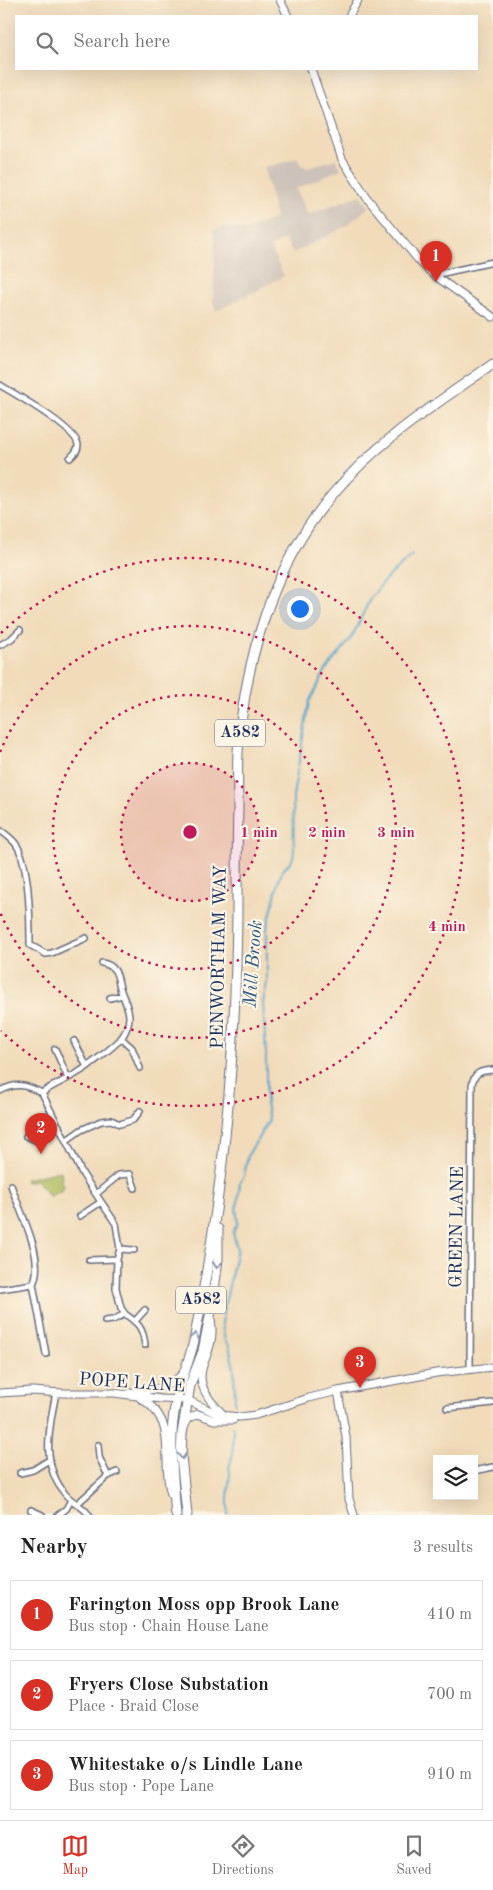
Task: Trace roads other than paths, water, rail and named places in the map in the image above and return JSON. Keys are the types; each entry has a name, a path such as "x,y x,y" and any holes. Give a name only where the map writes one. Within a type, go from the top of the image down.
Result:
{"highway":[{"name":"PENWORTHAM WAY","path":"176,1399 195,1337 218,1199 232,1061 236,983 238,753 243,706 251,660 269,602 284,568 301,537 330,497 365,459 409,422 493,364"},
{"name":"PENWORTHAM WAY","path":"187,1400 190,1385 203,1351 210,1316 218,1259 218,1199"},
{"name":"A582","path":"176,1399 170,1456 176,1515"},
{"name":"A582","path":"187,1400 181,1456 187,1515"}],"street":[{"path":"280,0 288,15"},
{"path":"350,15 358,0"},
{"path":"311,70 334,140 348,170 367,198 414,255 434,275 493,317"},
{"path":"434,275 493,262"},
{"path":"0,385 49,414 73,437 78,443 78,447 70,458"},
{"path":"0,646 20,630"},
{"path":"0,830 14,842 19,850 26,879 30,945 46,954 86,938"},
{"path":"42,1093 87,1067 121,1038 128,1026 129,1017 126,1003 115,969 111,964 102,963"},
{"path":"110,998 122,995"},
{"path":"121,1038 132,1048 140,1068"},
{"path":"74,1041 87,1067"},
{"path":"55,1049 68,1078"},
{"name":"GREEN LANE","path":"470,1370 472,1086 473,1078 476,1074 493,1070"},
{"path":"0,1091 14,1085 32,1088 42,1093 83,1175 116,1224 120,1249 117,1259 116,1288 121,1308 125,1314 135,1321 143,1332 145,1345"},
{"path":"67,1140 81,1130 101,1120 110,1120 120,1124 133,1120 140,1111"},
{"path":"38,1141 59,1126"},
{"path":"26,1136 38,1141"},
{"path":"38,1141 40,1148"},
{"path":"96,1194 119,1175 130,1174 134,1188"},
{"path":"11,1185 32,1239 36,1276 33,1284 46,1354"},
{"path":"80,1216 101,1202"},
{"path":"120,1249 134,1250"},
{"path":"89,1260 117,1259"},
{"path":"0,1289 33,1284"},
{"path":"135,1321 145,1310"},
{"path":"105,1321 113,1320 125,1314"},
{"path":"210,1316 213,1331 202,1370 201,1384 210,1401 225,1416"},
{"name":"POPE LANE","path":"0,1393 32,1391 124,1394 187,1400 225,1416 240,1417 256,1415 338,1391 436,1373 493,1367"},
{"path":"124,1394 163,1388 177,1380 186,1369"},
{"path":"338,1391 346,1437 349,1499 354,1515"},
{"path":"56,1393 48,1443 48,1460 56,1480 71,1500 90,1515"},
{"path":"136,1396 148,1402 165,1427 168,1480 175,1504"},
{"path":"447,1408 493,1403"},
{"path":"182,1434 188,1419 198,1414 214,1420 227,1421 240,1417"},
{"path":"98,1445 98,1457 108,1476"},
{"path":"20,1473 33,1470 48,1460"},
{"path":"478,1470 493,1467"},
{"path":"78,1504 108,1476 117,1472"},
{"path":"58,1515 66,1509 71,1500"},
{"path":"31,1510 42,1515"}],"waterway":[{"name":"Mill Brook","path":"235,1404 234,1369 229,1346 225,1341 222,1325 223,1313 237,1249 233,1232 238,1222 236,1209 240,1182 244,1176 248,1155 269,1120 266,1103 263,1003 267,983 267,929 279,879 283,870 292,860 294,853 293,796 309,702 326,670 352,637 370,599 385,580 412,555"},
{"name":"Mill Brook","path":"228,1515 229,1469 233,1453 233,1427"}],"place":[{"name":"Farington Moss opp Brook Lane","path":"436,282"},
{"name":"Fryers Close Substation","path":"41,1154"},
{"name":"Whitestake o/s Lindle Lane","path":"360,1388"}]}
